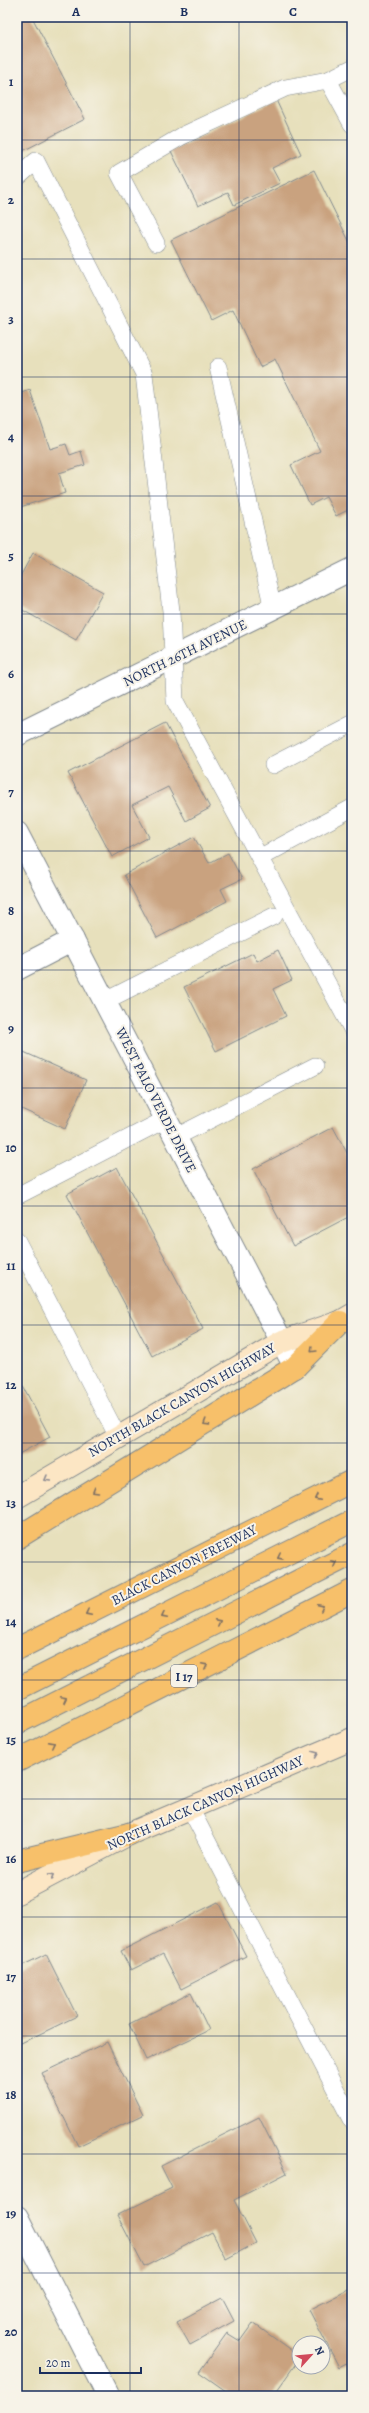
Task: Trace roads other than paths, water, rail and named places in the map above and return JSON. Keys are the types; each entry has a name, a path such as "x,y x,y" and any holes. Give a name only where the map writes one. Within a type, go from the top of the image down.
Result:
{"highway":[{"path":"17,1538 295,1367 346,1319"},
{"name":"BLACK CANYON FREEWAY","path":"17,1649 352,1481"},
{"path":"17,1689 352,1521"},
{"path":"17,1723 352,1554"},
{"name":"I 17","path":"17,1761 352,1591"},
{"path":"17,1861 129,1834"}],"main road":[{"name":"NORTH BLACK CANYON HIGHWAY","path":"17,1497 281,1342 346,1319"},
{"name":"NORTH BLACK CANYON HIGHWAY","path":"17,1894 129,1834 352,1739"}],"street":[{"name":"NORTH 26TH AVENUE","path":"17,735 352,569"},
{"name":"WEST PALO VERDE DRIVE","path":"17,833 295,1367"},
{"path":"17,969 73,940"},
{"path":"17,2217 108,2396"}],"lane":[{"path":"156,243 119,173 182,136 285,88 328,80 352,68"},
{"path":"328,80 352,124"},
{"path":"17,178 36,161 144,374 171,611 175,701 261,857 352,1029"},
{"path":"218,367 273,609"},
{"path":"273,765 352,724"},
{"path":"261,857 352,808"},
{"path":"104,1000 274,916"},
{"path":"17,1196 315,1066"},
{"path":"17,1241 118,1437"},
{"path":"190,1808 352,2121"}]}
